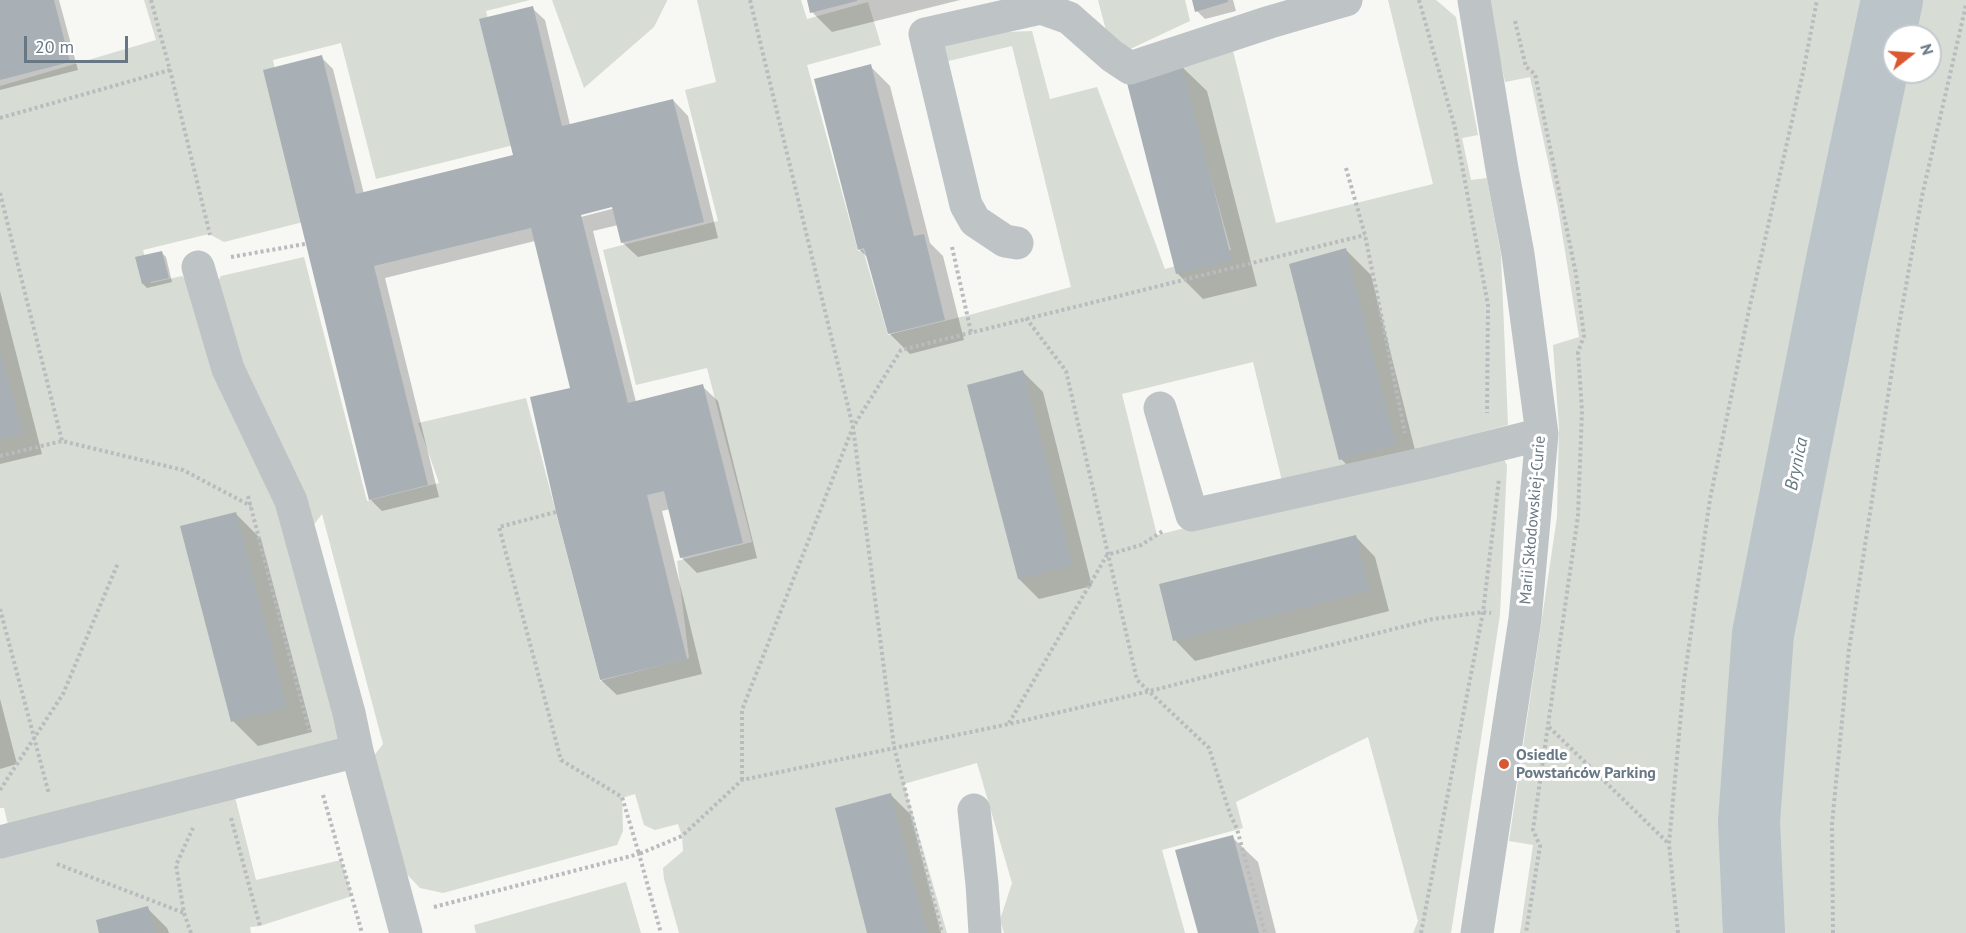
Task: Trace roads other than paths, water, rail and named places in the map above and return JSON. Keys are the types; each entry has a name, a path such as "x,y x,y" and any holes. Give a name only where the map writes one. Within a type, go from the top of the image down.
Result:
{"street":[{"path":"1017,243 1005,241 975,221 966,205 925,34 1041,8 1070,18 1112,56 1130,68 1270,22 1346,0"},
{"name":"Marii Skłodowskiej-Curie","path":"1474,0 1518,254 1542,434 1525,619 1477,933"},
{"path":"210,263 228,369 291,501 350,713 357,751 404,924"},
{"path":"1160,408 1192,515 1426,463 1542,434"},
{"path":"0,842 357,751"},
{"path":"974,810 986,933"}],"waterway":[{"name":"Brynica","path":"1754,933 1749,821 1763,634 1837,260 1892,0"}],"place":[{"name":"Osiedle Powstańców Parking","path":"1504,764"}]}
